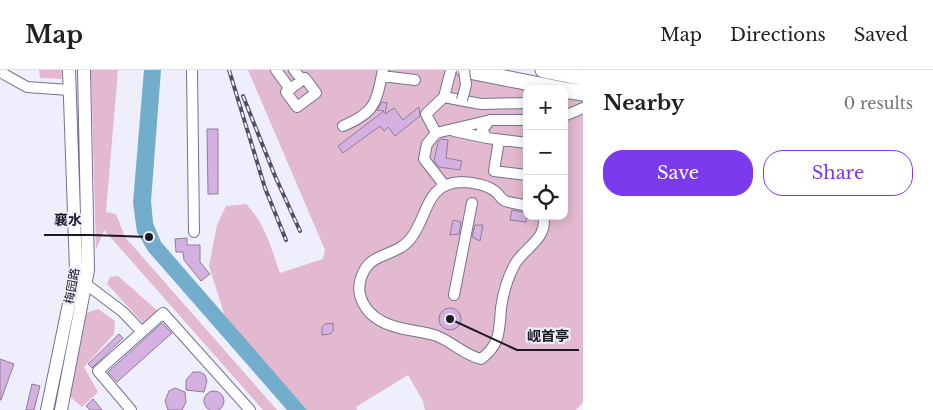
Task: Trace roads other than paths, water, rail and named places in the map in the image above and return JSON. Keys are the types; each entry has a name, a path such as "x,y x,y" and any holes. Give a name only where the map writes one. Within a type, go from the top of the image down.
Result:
{"highway":[{"path":"464,70 537,85"},
{"path":"543,70 583,78"},
{"path":"568,91 583,93"}],"main road":[{"name":"梅园路","path":"47,410 76,270 68,70"},
{"name":"梅园路","path":"61,410 88,270 84,70"}],"street":[{"path":"18,70 19,83"},
{"path":"192,70 194,232"},
{"path":"294,70 302,80"},
{"path":"436,133 426,114 444,97 451,70"},
{"path":"462,100 466,85 464,70"},
{"path":"282,72 290,89"},
{"path":"343,126 370,112 376,103 382,73 415,80"},
{"path":"1,75 27,87 69,90"},
{"path":"305,78 316,93 297,107 286,92 290,89 305,78"},
{"path":"444,97 481,104 523,102"},
{"path":"568,114 583,108"},
{"path":"445,186 424,159 427,144 436,133 491,120 523,120"},
{"path":"487,138 482,130 491,120"},
{"path":"448,130 498,140 523,143"},
{"path":"498,140 494,171 523,175"},
{"path":"523,205 502,200 487,186 461,182 445,186 427,203 412,237 400,250 379,257 366,267 358,288 361,302 369,313 380,321 400,323 432,334 451,342 468,356 480,359 490,352 496,344 501,326 505,289 515,264 534,244 544,228 543,220"},
{"path":"454,295 472,203"},
{"path":"86,284 122,312 141,331"},
{"path":"131,410 98,371 163,313 250,410"}],"water":[{"path":"144,70 161,70 151,201 153,223 161,242 307,410 287,410 148,251 137,232 133,203"}],"railway":[{"path":"229,70 265,188 286,240"},
{"path":"243,96 275,176 300,231"}],"place":[{"name":"襄水","path":"149,237"},
{"name":"岘首亭","path":"450,319"}]}
